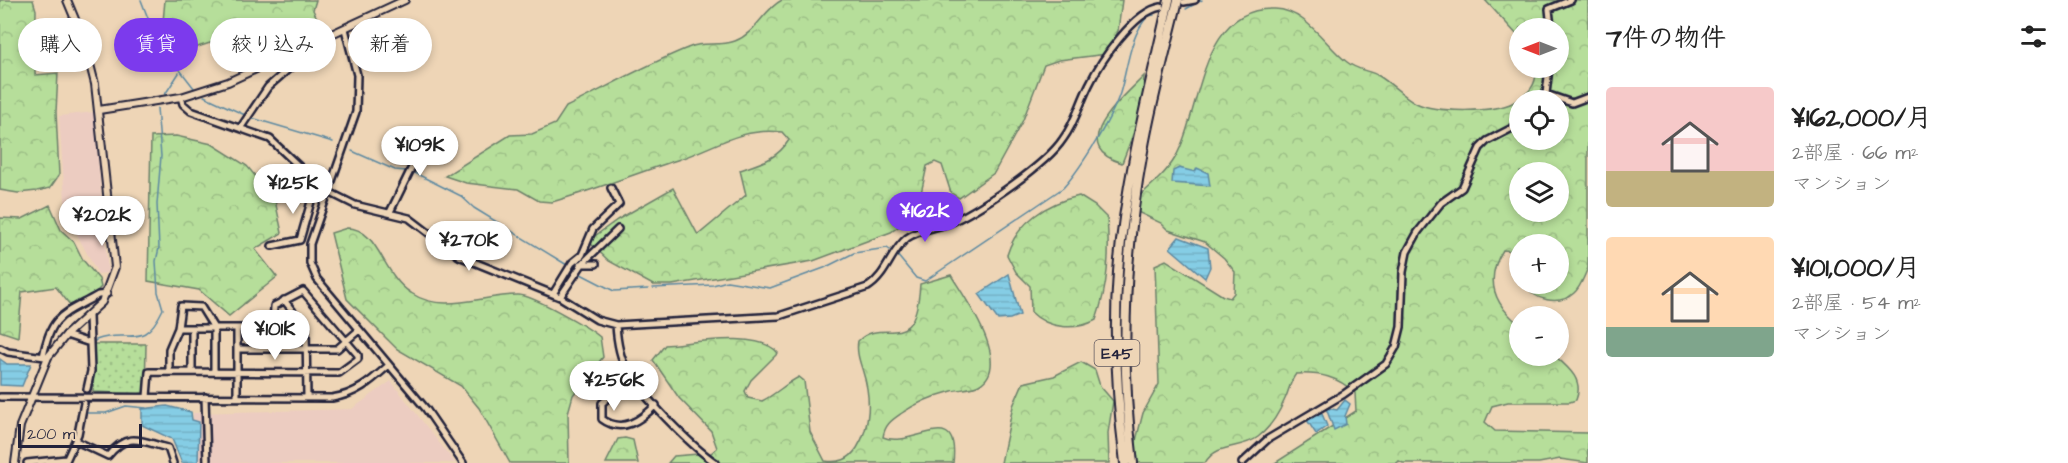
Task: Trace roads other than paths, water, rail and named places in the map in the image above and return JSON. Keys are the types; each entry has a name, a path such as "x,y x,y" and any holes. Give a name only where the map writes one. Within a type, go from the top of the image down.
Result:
{"highway":[{"name":"E45","path":"1125,463 1116,345 1125,244 1139,149 1168,0"},
{"name":"E45","path":"1139,149 1181,1"},
{"name":"E45","path":"1125,244 1124,345 1133,463"}],"main road":[{"path":"15,463 20,426 46,357 66,335 89,316 108,294 114,273 115,256 99,110 86,48 67,0"},
{"path":"336,33 405,0"},
{"path":"99,110 181,97 228,82 250,72"}],"street":[{"path":"1181,1 1195,0"},
{"path":"1550,18 1549,9 1571,0"},
{"path":"333,194 355,205 390,212 418,224 459,256 554,294 597,320 616,325 779,316 868,287 880,278 897,250 910,236 964,216 1048,157 1065,137 1103,61 1142,14 1161,7"},
{"path":"345,29 357,75 356,112 313,234 309,254 317,279 439,425 463,463"},
{"path":"241,127 268,87 285,72"},
{"path":"1569,102 1572,103 1588,96"},
{"path":"181,97 183,104 191,111 241,127 277,144 323,189"},
{"path":"1242,463 1276,433 1344,394 1386,364 1396,347 1401,327 1402,272 1407,252 1418,232 1441,203 1462,188 1468,180 1474,159 1487,141 1509,130"},
{"path":"390,212 414,163 400,148"},
{"path":"272,246 300,240 316,184"},
{"path":"554,294 572,263 582,255 593,229 619,204 611,188"},
{"path":"560,297 582,265 618,229"},
{"path":"572,263 596,264"},
{"path":"147,397 149,372 343,372 358,359 358,355 303,291 272,308 273,328"},
{"path":"0,348 8,352 46,357 47,338 56,320 98,295 108,294"},
{"path":"284,300 306,328 307,398"},
{"path":"169,372 169,349 178,328 178,309 181,306 189,306 201,307 214,328 214,372"},
{"path":"87,389 91,371 89,316"},
{"path":"616,325 620,354 628,372 683,435 716,463"},
{"path":"178,328 306,328"},
{"path":"192,328 192,372"},
{"path":"237,328 237,397"},
{"path":"237,349 337,349 359,330"},
{"path":"66,335 90,343"},
{"path":"0,397 332,398 353,393 389,365"},
{"path":"628,372 622,379 619,389 602,403 603,420 611,426 626,425 641,420 656,405"},
{"path":"205,397 207,463"},
{"path":"27,463 66,461 76,441 84,404"},
{"path":"76,441 108,456 118,444 130,439 168,448 173,463"}],"water":[{"path":"1179,168 1195,172 1197,168 1208,173 1210,186 1172,183 1173,171"},
{"path":"1179,237 1208,248 1210,267 1205,278 1170,248"},
{"path":"1009,274 1020,315 998,320 979,294"},
{"path":"0,359 7,364 31,364 22,386 0,385"},
{"path":"1345,400 1350,404 1345,416 1346,424 1334,430 1326,408 1337,410"},
{"path":"167,406 191,412 192,420 199,422 198,463 182,463 172,439 142,425 142,409"},
{"path":"1320,409 1327,426 1316,434 1305,417"}],"waterway":[{"path":"141,0 156,39 194,88"},
{"path":"1186,9 1202,0"},
{"path":"897,255 916,278 925,281 1063,188 1087,156 1110,116 1120,93 1137,33 1148,16 1154,15"},
{"path":"164,96 179,73"},
{"path":"204,96 245,115"},
{"path":"90,389 95,371 93,343 108,337 142,335 148,331 163,309 158,292 156,261 159,248 157,204 161,156 157,108"},
{"path":"252,118 333,142"},
{"path":"352,151 395,170 406,171"},
{"path":"413,172 461,196 474,208 567,265"},
{"path":"653,288 713,285 727,281 770,288 824,268 854,253 887,248 893,252"},
{"path":"579,273 614,291 648,289"},
{"path":"82,425 88,404"},
{"path":"85,413 106,413 126,406 146,408"}],"tunnel":[{"path":"84,403 87,389"}]}
